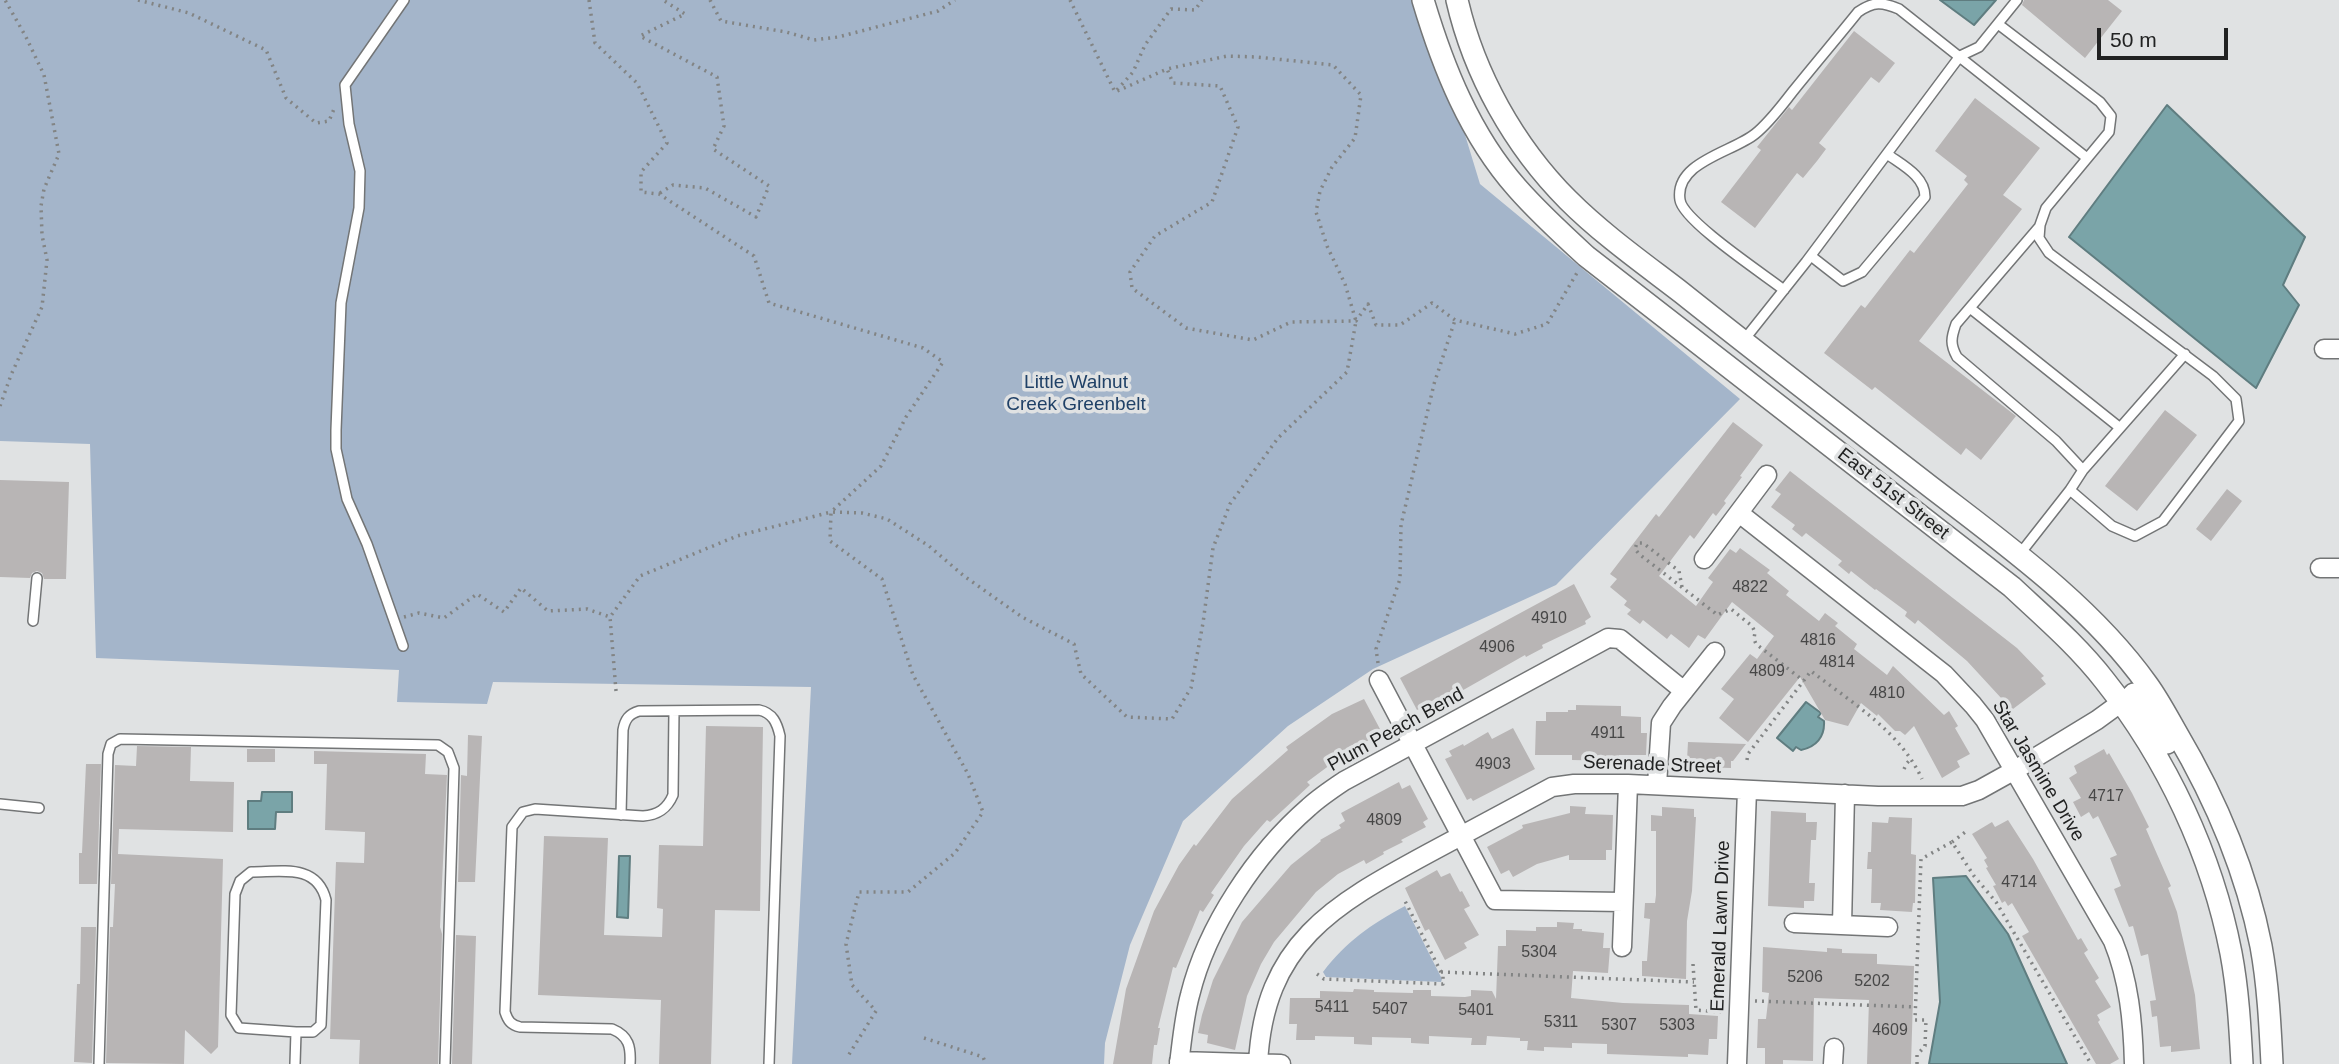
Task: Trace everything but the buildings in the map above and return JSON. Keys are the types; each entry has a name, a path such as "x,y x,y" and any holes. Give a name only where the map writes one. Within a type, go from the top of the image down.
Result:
{"street":[{"name":"East 51st Street","path":"1423,0 1445,67 1467,113 1490,152 1515,186 1549,223 1587,256 2012,587 2063,633 2104,679 2134,693 2198,842 2217,897 2231,953 2240,1016 2242,1064"},
{"name":"East 51st Street","path":"1457,0 1474,55 1493,96 1539,167 1568,200 1743,341 2019,555 2083,611 2134,693 2196,766 2224,826 2247,889 2261,947 2270,1013 2272,1064"},
{"path":"1725,362 1743,341"},
{"path":"1704,559 1767,475"},
{"name":"Star Jasmine Drive","path":"1739,513 1944,674 1973,705 2015,770 2107,928 2119,954 2130,1008 2134,1064"},
{"path":"2320,568 2339,568"},
{"name":"Plum Peach Bend","path":"1179,1063 1190,994 1200,964 1232,900 1256,864 1309,807 1343,780 1611,638 1620,639 1684,691"},
{"path":"1657,785 1661,723 1715,653"},
{"path":"1379,680 1495,900 1623,902"},
{"name":"Serenade Street","path":"1258,1064 1259,1036 1272,988 1287,961 1313,928 1355,895 1559,785 1628,784 1845,794 1962,796 1979,790 2015,770 2134,693"},
{"path":"1622,947 1628,784"},
{"name":"Emerald Lawn Drive","path":"1737,1064 1747,790"},
{"path":"1842,925 1845,794"},
{"path":"1794,923 1888,927"},
{"path":"1179,1063 1281,1064"}],"lane":[{"path":"403,646 367,544 347,499 336,449 341,303 359,208 360,171 349,124 345,85 404,0"},
{"path":"1743,341 1811,256 1960,56 1979,47 2017,0"},
{"path":"1784,289 1695,223 1680,204 1680,188 1687,176 1708,158 1742,143 1767,124 1858,12 1871,4 1883,2 1899,9 2087,158"},
{"path":"1998,23 2099,102 2111,116 2109,132 2046,208 2039,238 2049,253 2185,354 2236,399 2239,421 2163,521 2135,536 2112,526 2070,490"},
{"path":"1811,256 1843,281 1854,277 1862,272 1925,197 1925,190 1919,178 1887,153"},
{"path":"2040,225 1956,324 1951,346 1957,357 2056,441 2083,470"},
{"path":"1970,308 2119,427"},
{"path":"2019,555 2083,470 2185,354"},
{"path":"33,621 37,579"},
{"path":"621,814 624,722 629,715 639,711 759,710 773,717 778,725 780,737 769,1064"},
{"path":"630,1064 629,1042 622,1033 603,1028 520,1027 513,1026 508,1020 505,1012 512,827 523,812 535,809 654,815 669,804 673,794 674,711"},
{"path":"99,1064 108,754 111,744 120,738 438,745 448,752 454,768 445,1064"},
{"path":"0,804 39,808"},
{"path":"251,872 302,873 312,876 319,883 326,900 321,1025 313,1032 296,1032 239,1028 231,1015 236,894 240,881 251,872"},
{"path":"295,1064 296,1032"}],"path":[{"path":"0,406 41,307 47,273 41,206 44,189 59,154 44,75 5,0"},
{"path":"138,0 189,13 266,50 286,98 316,123 328,121 345,85"},
{"path":"589,0 595,43 637,83 667,143 641,172 641,192 659,194 754,256 769,303 923,348 943,362 906,417 881,466 831,512 830,541 883,579 913,675 968,774 983,812 956,853 908,892 859,892 846,944 852,985 876,1011 848,1056"},
{"path":"659,194 673,185 705,188 756,217 769,186 713,149 724,127 717,77 640,36 685,14 663,0"},
{"path":"710,0 721,21 786,32 814,40 838,37 938,11 955,0"},
{"path":"1070,0 1115,92"},
{"path":"1115,92 1133,72 1145,45 1171,9 1195,10 1202,0"},
{"path":"1115,92 1167,69 1227,56 1293,59 1333,65 1361,95 1355,138 1332,167 1320,191 1316,212 1327,246 1345,284 1356,321"},
{"path":"1167,69 1173,83 1220,86 1238,127 1212,202 1155,236 1130,272 1132,288 1186,328 1253,340 1291,322 1356,321"},
{"path":"616,691 610,617 640,576 737,536 831,512 862,513 887,519 929,546 964,576 1022,617 1074,644 1081,674 1127,717 1172,719 1191,688 1213,548 1230,504 1278,438 1347,372 1356,321 1368,304 1376,325 1400,325 1432,303 1455,320 1515,334 1547,324 1587,256"},
{"path":"1379,680 1376,649 1401,579 1401,525 1434,384 1455,320"},
{"path":"0,387 8,385"},
{"path":"1682,587 1679,571 1643,542 1635,546 1636,551 1717,615 1729,609 1735,611 1754,628 1756,644 1804,681"},
{"path":"393,620 419,613 444,618 477,594 504,612 521,588 548,611 587,609 610,617"},
{"path":"1747,760 1748,754 1811,671 1894,736 1912,758 1925,785"},
{"path":"1904,769 1912,758"},
{"path":"1917,1064 1917,1055 1925,1046 1926,1020 1914,1020 1922,859 1968,830"},
{"path":"1952,842 1974,876 1996,902 2091,1064"},
{"path":"1317,974 1324,979 1443,984 1441,972 1405,901"},
{"path":"1693,964 1696,1010 1726,1012"},
{"path":"1441,972 1694,982"},
{"path":"1753,1001 1915,1007"},
{"path":"924,1038 983,1057 986,1064"}],"green space":[{"name":"Little Walnut Creek Greenbelt","path":"0,0 1424,0 1480,184 1740,399 1556,585 1373,669 1288,726 1183,821 1130,945 1105,1043 1104,1064 792,1064 811,687 493,682 487,704 397,702 399,670 96,658 90,444 0,441"},
{"path":"1405,906 1442,979 1441,982 1326,977 1323,972 1350,943 1370,927"}],"shaded area":[{"path":"1940,0 1996,0 1974,25"},
{"path":"2167,105 2305,237 2283,285 2299,305 2256,388 2069,237"},
{"path":"1806,702 1821,713 1818,717 1824,721 1823,732 1811,746 1801,750 1796,747 1793,751 1777,738"},
{"path":"262,792 292,792 292,812 276,812 275,829 248,829 248,801 261,801"},
{"path":"619,856 630,856 628,918 617,917"},
{"path":"1966,876 2008,934 2067,1064 1929,1064 1940,1002 1933,878"}]}
